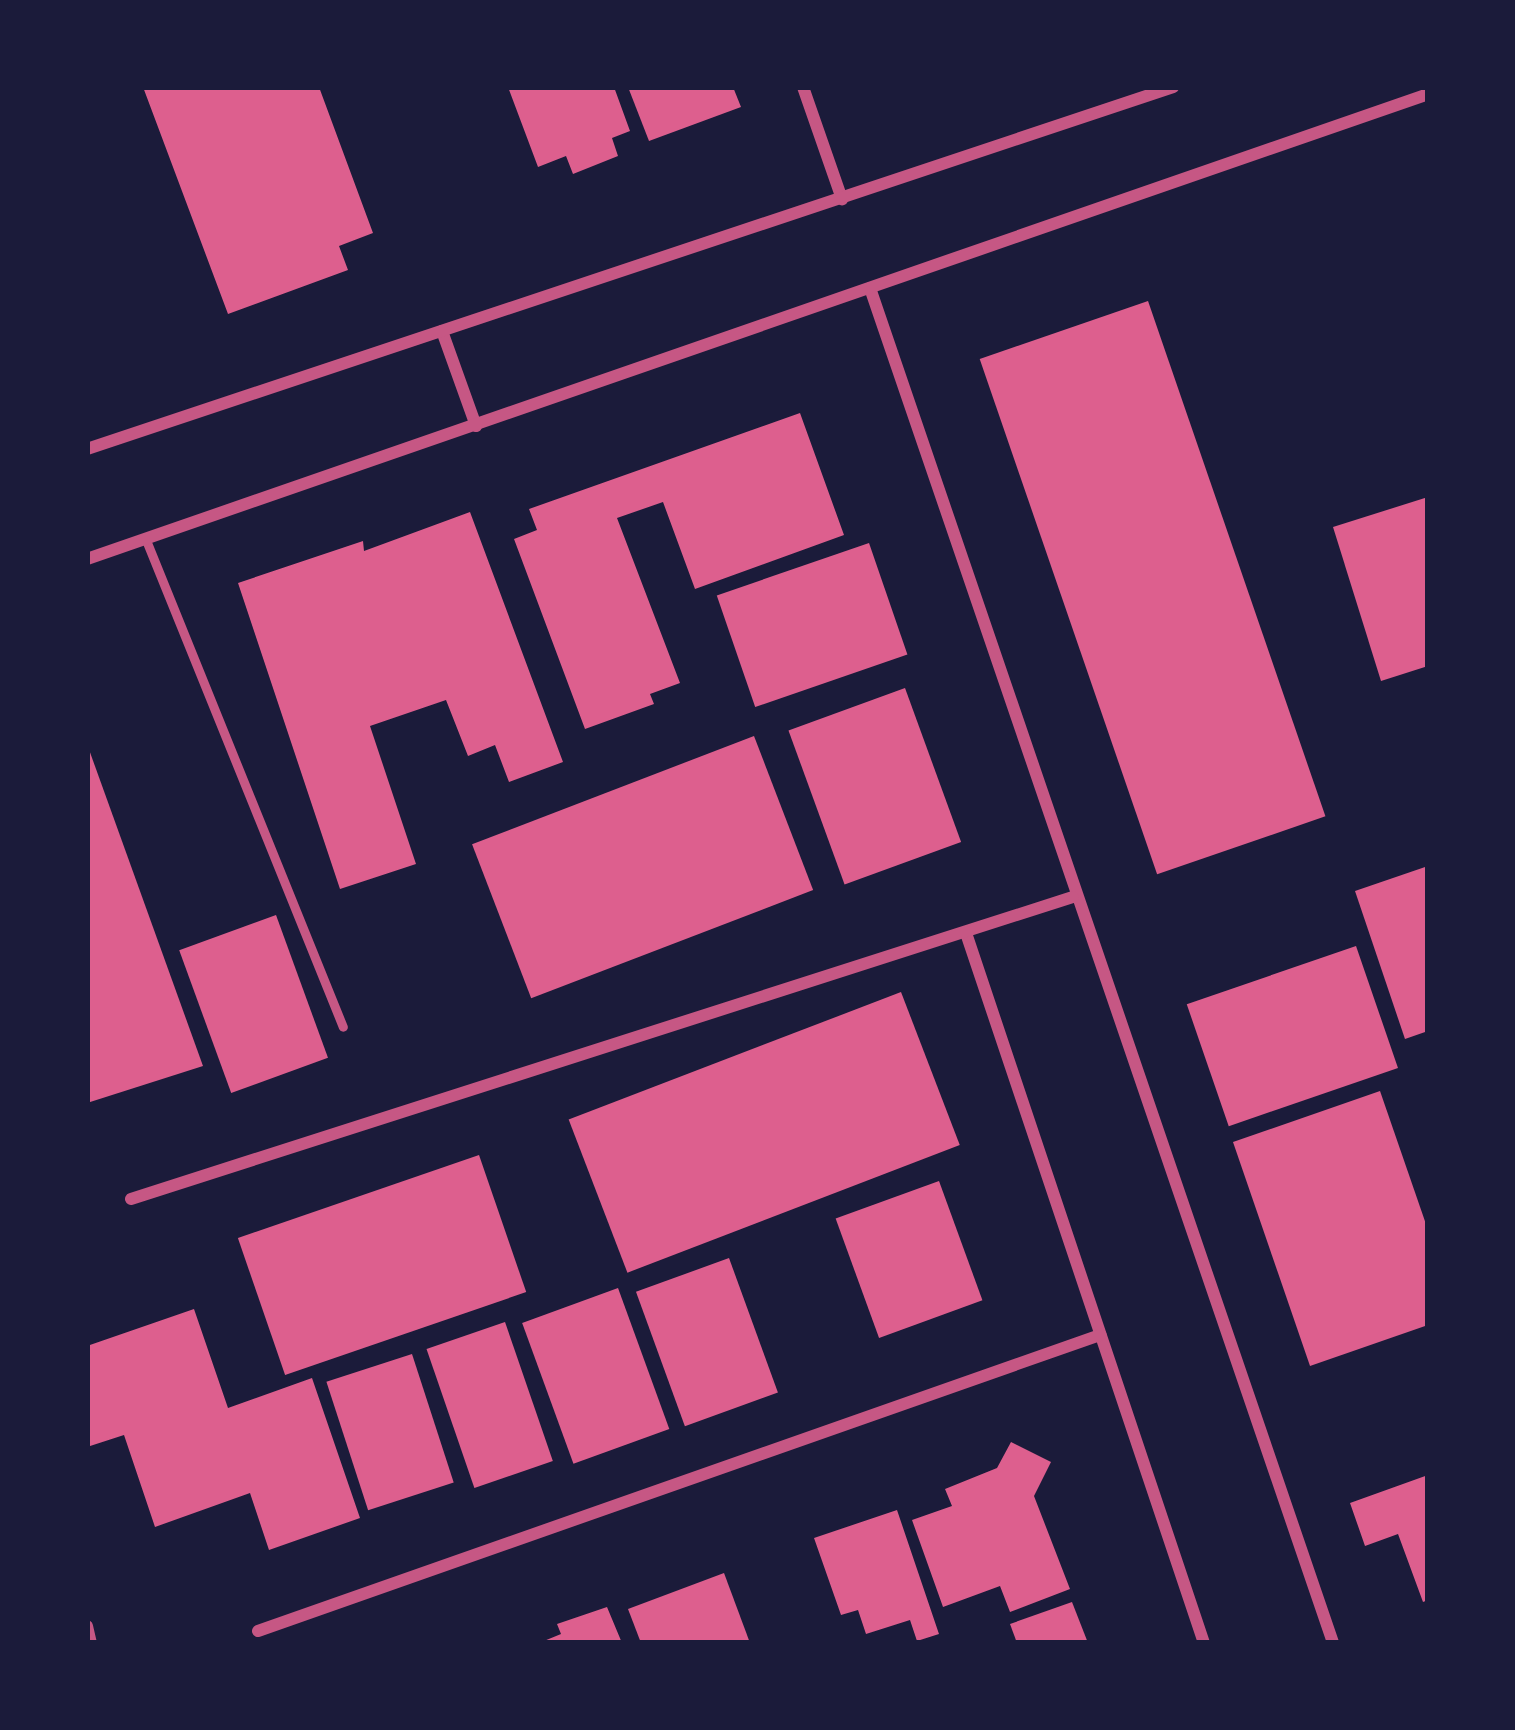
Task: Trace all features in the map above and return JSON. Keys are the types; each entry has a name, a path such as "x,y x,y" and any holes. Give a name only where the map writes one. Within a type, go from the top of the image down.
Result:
{"street":[{"path":"802,87 842,199"},
{"path":"87,448 1173,87"},
{"path":"87,559 1428,94"},
{"path":"870,288 1073,897 1333,1643"},
{"path":"442,331 476,426"},
{"path":"131,1199 1073,897"},
{"path":"966,933 1204,1643"},
{"path":"258,1631 1100,1335"},
{"path":"87,1626 92,1643"}],"lane":[{"path":"146,539 343,1027"}],"building":[{"path":"143,87 319,87 373,233 339,246 348,270 228,314"},
{"path":"508,87 614,87 630,131 612,138 618,156 573,174 566,156 538,167"},
{"path":"628,87 733,87 741,107 649,141"},
{"path":"1148,301 1325,816 1157,874 980,359"},
{"path":"800,413 844,535 695,589 663,502 617,518 680,683 650,694 654,704 585,729 514,539 537,530 529,509"},
{"path":"1428,497 1428,666 1381,681 1333,527"},
{"path":"470,512 563,762 509,782 495,745 468,756 446,700 370,726 416,864 340,889 238,583 363,541 364,551"},
{"path":"869,543 907,655 755,707 717,595"},
{"path":"905,688 961,842 845,885 788,730"},
{"path":"754,736 813,890 531,998 472,844"},
{"path":"87,744 203,1066 87,1103"},
{"path":"1428,866 1428,1031 1405,1039 1355,891"},
{"path":"276,915 328,1058 231,1093 179,950"},
{"path":"1356,946 1398,1068 1229,1126 1187,1004"},
{"path":"901,992 960,1145 627,1273 569,1120"},
{"path":"1380,1091 1428,1230 1428,1325 1310,1366 1233,1142"},
{"path":"479,1155 526,1292 285,1375 238,1238"},
{"path":"939,1181 982,1300 879,1338 836,1219"},
{"path":"729,1258 778,1392 685,1426 636,1292"},
{"path":"618,1288 669,1429 573,1464 522,1323"},
{"path":"194,1309 228,1408 312,1378 360,1518 269,1550 250,1493 155,1527 124,1435 87,1447 87,1346"},
{"path":"505,1322 553,1461 474,1488 427,1349"},
{"path":"412,1354 454,1482 368,1510 326,1382"},
{"path":"1011,1442 1051,1462 1034,1496 1070,1589 1010,1612 1000,1586 943,1607 912,1520 952,1506 945,1489 997,1468"},
{"path":"1428,1475 1428,1600 1423,1602 1398,1534 1365,1546 1350,1503"},
{"path":"897,1510 939,1634 917,1641 910,1620 866,1634 858,1610 841,1615 814,1538"},
{"path":"724,1573 750,1643 641,1643 628,1609"},
{"path":"1072,1602 1088,1643 1017,1643 1010,1624"},
{"path":"607,1607 622,1643 539,1643 561,1634 557,1624"}]}
